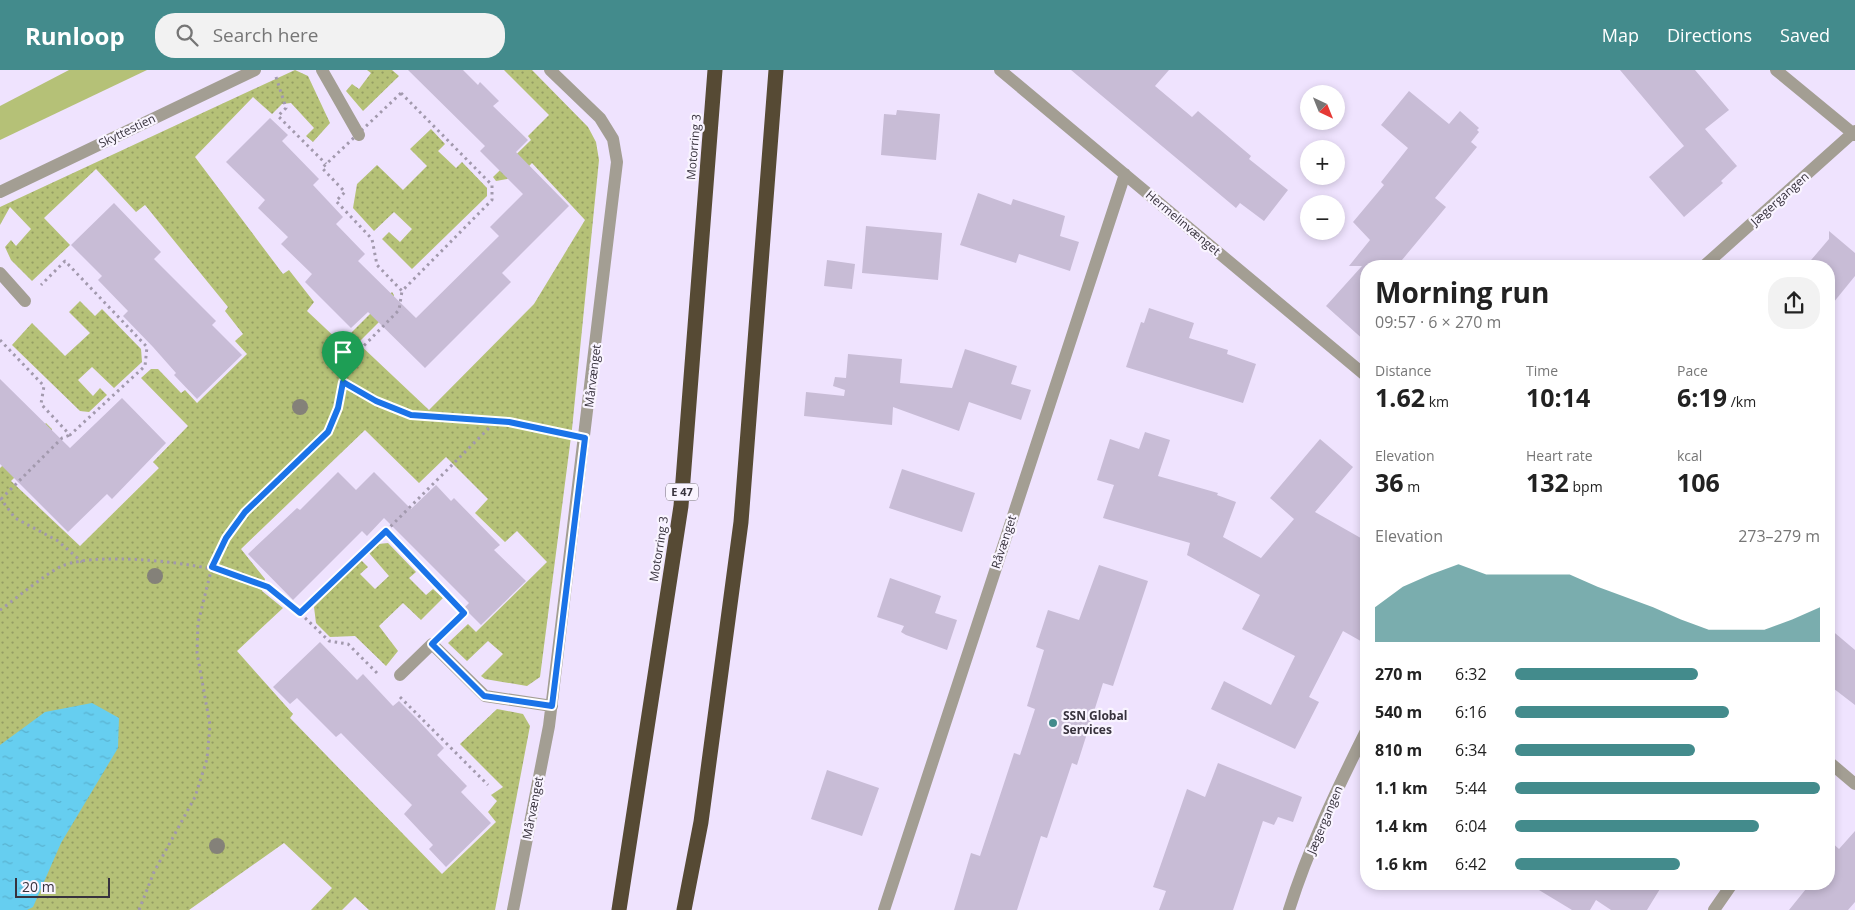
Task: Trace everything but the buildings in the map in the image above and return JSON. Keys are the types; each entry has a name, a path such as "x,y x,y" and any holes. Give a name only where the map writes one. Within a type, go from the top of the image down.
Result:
{"highway":[{"name":"Motorring 3","path":"619,910 681,506 715,70"},
{"path":"684,910 701,822 741,522 776,70"}],"street":[{"name":"Skyttestien","path":"0,192 255,70"},
{"path":"322,70 359,135"},
{"name":"Mårvænget","path":"513,910 552,706 618,162 613,139 600,118 550,70"},
{"name":"Hermelinvænget","path":"1000,70 1360,371"},
{"path":"1776,70 1854,133"},
{"name":"Jægergangen","path":"1711,260 1854,133"},
{"name":"Råvænget","path":"884,910 1125,174"},
{"path":"0,273 25,301"},
{"path":"400,675 432,644 484,696 552,706"},
{"name":"Jægergangen","path":"1289,910 1298,881 1360,743"},
{"path":"1835,767 1855,784"},
{"path":"1714,910 1728,890"}],"path":[{"path":"273,70 286,108 278,116 326,164"},
{"path":"140,910 154,872 195,797 207,759 210,724 198,653 198,623 212,567 226,538 245,512 328,432 338,408 346,363 399,310 402,291 492,200 492,185 401,93 359,135 322,168 345,192 336,201 372,239 377,265 402,291"},
{"path":"25,301 65,261 147,347 145,366 70,435 62,438 0,498 15,518 58,542 82,562"},
{"path":"0,340 44,386 41,404 70,435"},
{"path":"343,382 376,401 411,415 496,422 585,438"},
{"path":"300,613 496,422"},
{"path":"386,531 464,613 432,644"},
{"path":"0,610 63,566 82,562 136,560 212,567 268,587 300,613 329,641 348,644 382,678"},
{"path":"396,692 488,785"}],"green space":[{"path":"69,70 147,70 0,140 0,106"},
{"path":"295,70 308,76 330,123 313,142 306,136 314,128 291,103 282,104 272,114 253,97 195,157 283,274 289,270 314,302 307,311 341,343 392,292 394,295 391,310 358,343 429,410 534,304 585,220 532,163 523,172 519,168 507,179 496,181 493,177 531,140 528,136 549,115 504,70 532,70 588,127 596,142 599,160 572,429 540,677 527,686 485,679 481,676 503,654 488,641 467,661 448,643 468,624 476,632 547,562 517,531 505,542 475,513 488,499 446,457 419,483 365,430 241,549 265,579 262,591 283,608 237,651 293,714 290,718 442,874 496,822 488,812 497,801 491,795 503,787 460,744 497,709 523,714 530,726 495,910 369,910 355,897 342,910 311,910 332,888 284,843 189,910 0,910 0,468 46,423 52,429 52,440 11,481 80,546 159,468 153,462 188,426 141,378 151,369 158,369 181,393 185,390 197,403 247,354 235,341 243,334 225,311 228,307 145,205 136,212 96,169 44,218 70,245 32,281 11,260 5,247 11,240 16,246 31,229 10,207 0,225 0,207"},
{"path":"367,70 392,70 399,76 363,111 346,91 352,84 359,89 371,73"},
{"path":"431,129 445,144 438,151 456,168 462,162 487,188 487,196 412,269 382,239 389,232 400,242 412,229 394,212 374,231 353,208 357,184 377,165 403,190 427,166 410,149"},
{"path":"80,301 95,316 102,309 141,349 142,362 114,388 92,367 78,380 93,396 100,388 107,395 89,412 80,411 12,345 32,323 65,356 90,333 69,312"},
{"path":"388,543 416,572 409,578 426,595 433,589 443,598 421,620 403,603 379,626 398,651 386,666 355,636 330,637 316,623 314,607 361,560 368,567 360,574 375,589 389,576 369,553 379,544"}],"water":[{"path":"92,703 119,718 118,748 61,843 33,907 27,910 0,910 0,745 45,712"}],"place":[{"name":"SSN Global Services","path":"1053,723"}],"route":[{"path":"343,382 376,401 411,415 430,418 509,422 585,438 552,706 484,696 432,644 464,613 386,531 300,613 268,587 244,576 212,567 226,538 245,512 328,432 338,408 343,382"}]}
